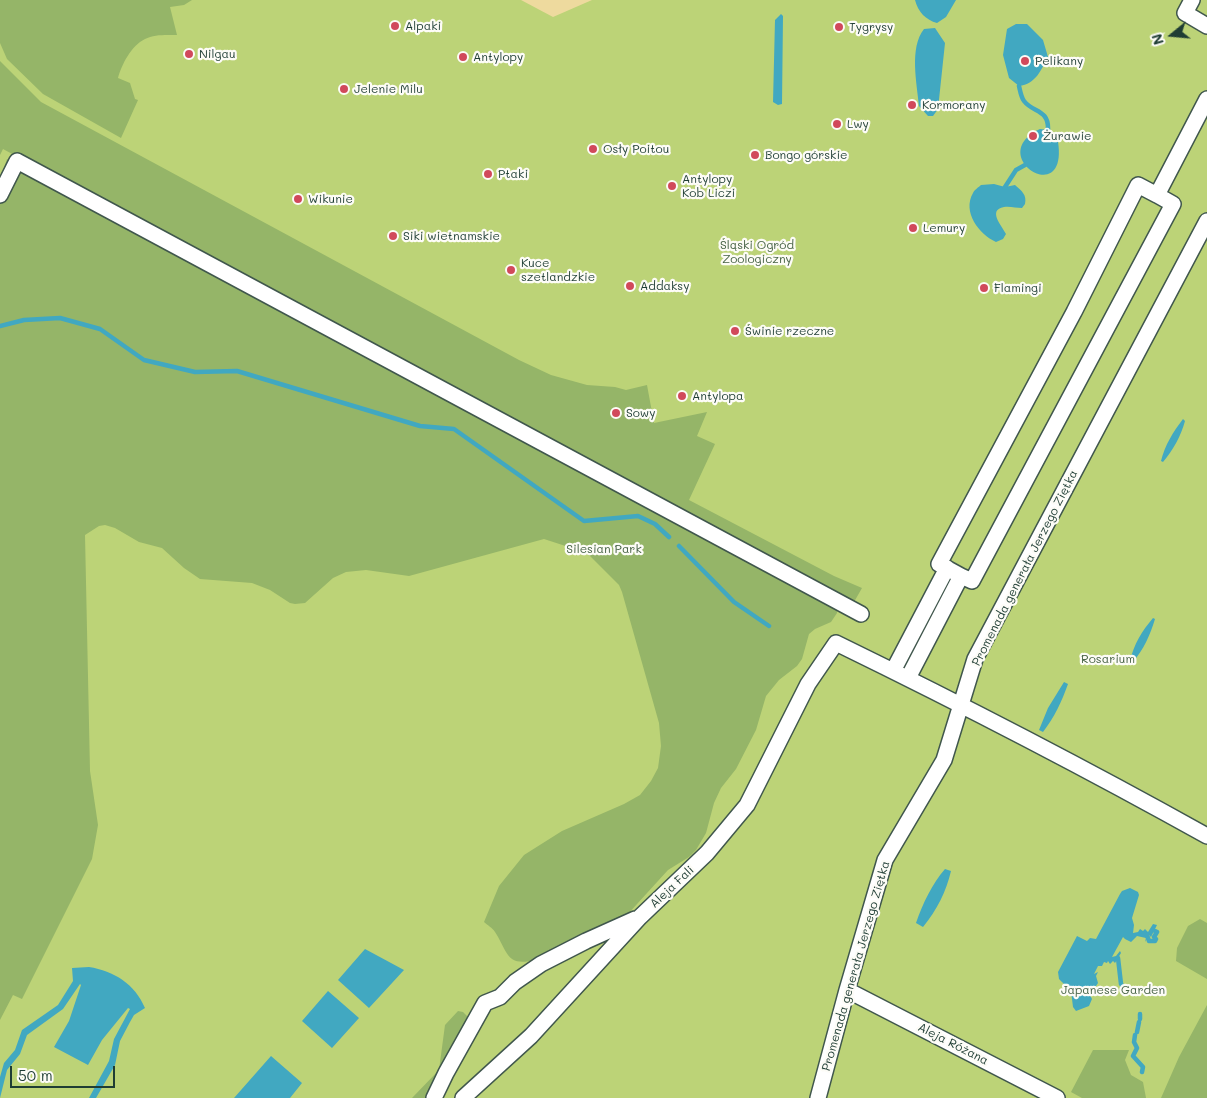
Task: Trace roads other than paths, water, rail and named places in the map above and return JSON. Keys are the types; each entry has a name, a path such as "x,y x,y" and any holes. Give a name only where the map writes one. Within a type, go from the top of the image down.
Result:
{"street":[{"path":"1188,7 1207,26"},
{"path":"1157,195 1207,99"},
{"path":"0,195 16,161 861,614"},
{"path":"1138,186 1157,195 1173,204 972,581 939,564 1074,312 1138,186"},
{"name":"Promenada generała Jerzego Ziętka","path":"818,1098 847,990 886,860 900,832 944,760 975,658 1207,221"},
{"path":"947,568 893,670 1115,784 1207,836"},
{"path":"908,678 961,576"},
{"name":"Aleja Fali","path":"463,1098 531,1036 640,917 707,854 746,805 808,684 836,643 893,670"},
{"path":"434,1098 485,1003 500,997 515,982 547,960 640,917"},
{"name":"Aleja Różana","path":"847,990 1058,1098"}],"water":[{"path":"915,0 956,0 946,17 937,23 923,15"},
{"path":"781,14 783,16 782,104 778,105 773,102 775,20"},
{"path":"1016,24 1027,24 1043,40 1048,57 1034,79 1025,85 1019,86 1009,78 1003,55 1007,29"},
{"path":"935,28 945,43 938,109 933,116 928,116 919,106 915,56 919,37 924,29"},
{"path":"1040,129 1048,130 1057,136 1058,159 1053,171 1043,175 1033,172 1024,163 1020,152 1025,140"},
{"path":"994,184 1005,187 1015,185 1020,189 1025,198 1025,204 1022,208 1004,207 997,211 997,219 1006,234 1003,239 996,242 978,228 971,215 970,208 970,200 975,190 981,185"},
{"path":"1183,419 1185,421 1179,437 1163,462 1161,461 1167,444"},
{"path":"1153,618 1155,619 1149,636 1137,657 1133,662 1130,661 1139,638"},
{"path":"1064,682 1068,684 1063,697 1043,732 1039,730 1048,708"},
{"path":"945,869 951,871 946,886 937,907 923,927 916,923 932,887"},
{"path":"1130,888 1138,892 1139,895 1132,918 1134,925 1133,933 1138,932 1140,929 1143,931 1145,929 1148,932 1153,924 1157,925 1151,937 1149,935 1145,942 1146,938 1137,936 1131,942 1123,937 1112,957 1116,956 1120,951 1121,953 1115,963 1113,961 1110,964 1108,961 1107,963 1104,962 1102,966 1098,966 1094,974 1098,972 1096,976 1098,983 1094,989 1088,991 1092,999 1089,1006 1076,1011 1073,1007 1071,991 1059,979 1058,972 1077,936 1087,941 1090,938 1096,939 1122,891"},
{"path":"365,949 404,970 369,1008 338,980"},
{"path":"89,967 115,975 123,980 136,992 145,1008 134,1015 130,1022 120,1041 115,1065 96,1098 89,1098 109,1061 114,1039 130,1009 128,1008 102,1040 88,1065 54,1047 69,1021 80,984 63,1009 27,1035 20,1054 7,1070 0,1098 0,1077 4,1063 15,1050 22,1030 58,1005 73,981 72,968"},
{"path":"328,991 359,1018 332,1048 302,1021"},
{"path":"271,1056 302,1083 290,1098 234,1098"}],"waterway":[{"path":"1019,86 1024,101 1046,118 1048,130"},
{"path":"1005,187 1016,170 1025,165"},
{"path":"0,326 24,320 60,318 100,329 144,360 195,372 237,371 420,426 454,429 584,521 638,516 655,524 669,537"},
{"path":"679,546 734,602 769,626"},
{"path":"1147,935 1149,941 1155,941 1154,937 1157,932 1155,931"},
{"path":"1118,958 1121,984 1124,988"},
{"path":"1140,1014 1140,1019"},
{"path":"1137,1032 1139,1022"},
{"path":"1135,1035 1134,1042 1137,1048 1133,1056 1143,1067 1142,1072"}],"place":[{"name":"Alpaki","path":"395,26"},
{"name":"Tygrysy","path":"839,27"},
{"name":"Nilgau","path":"189,54"},
{"name":"Antylopy","path":"463,57"},
{"name":"Pelikany","path":"1025,61"},
{"name":"Jelenie Milu","path":"344,89"},
{"name":"Kormorany","path":"912,105"},
{"name":"Lwy","path":"837,124"},
{"name":"Żurawie","path":"1033,136"},
{"name":"Osły Poitou","path":"593,149"},
{"name":"Bongo górskie","path":"755,155"},
{"name":"Ptaki","path":"488,174"},
{"name":"Antylopy Kob Liczi","path":"672,186"},
{"name":"Wikunie","path":"298,199"},
{"name":"Lemury","path":"913,228"},
{"name":"Siki wietnamskie","path":"393,236"},
{"name":"Kuce szetlandzkie","path":"511,270"},
{"name":"Addaksy","path":"630,286"},
{"name":"Flamingi","path":"984,288"},
{"name":"Świnie rzeczne","path":"735,331"},
{"name":"Antylopa","path":"682,396"},
{"name":"Sowy","path":"616,413"}],"park label":[{"name":"Śląski Ogród Zoologiczny","path":"757,252"},
{"name":"Silesian Park","path":"604,549"},
{"name":"Rosarium","path":"1108,659"},
{"name":"Japanese Garden","path":"1113,990"}]}
